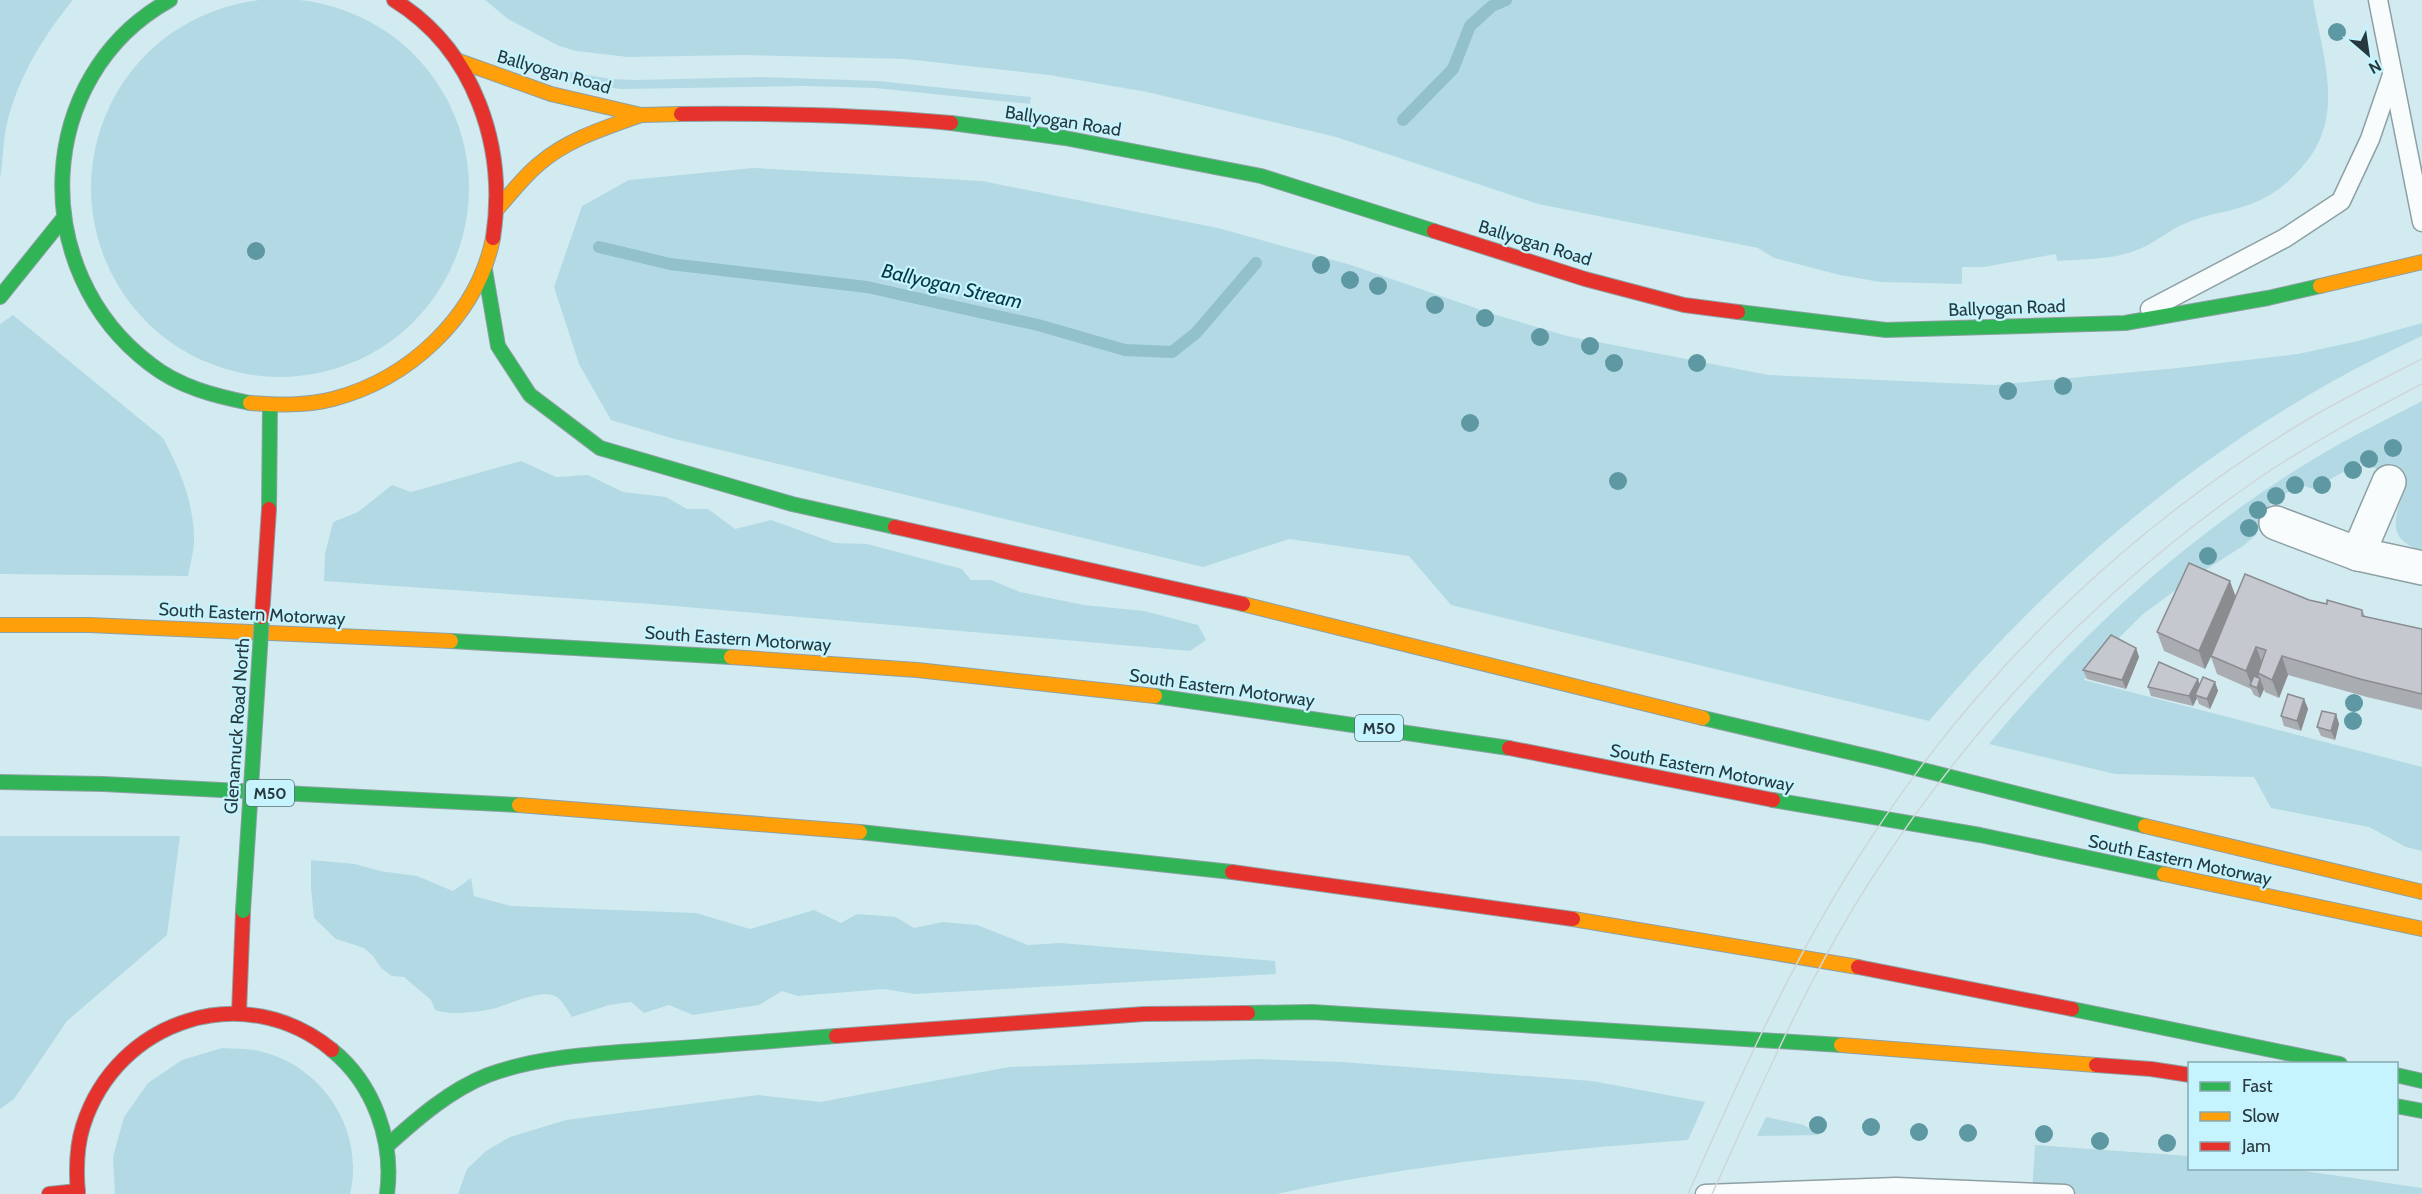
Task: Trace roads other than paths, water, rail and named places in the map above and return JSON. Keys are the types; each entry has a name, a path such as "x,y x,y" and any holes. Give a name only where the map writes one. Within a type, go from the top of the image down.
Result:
{"main road":[{"path":"170,0 157,6 126,30 99,67 77,106 65,142 61,186 62,220 81,279 110,325 138,354 170,378 212,395 239,402 270,406 315,404 350,395 385,380 416,360 451,326 485,270 497,209 496,171 491,132 477,96 459,61 400,2"},
{"name":"Ballyogan Road","path":"459,61 550,94 640,115 755,113 870,116 968,124 1065,138 1261,176 1585,279 1684,305 1886,330 2125,322 2268,298 2422,262"},
{"name":"Ballyogan Road","path":"497,209 539,164 566,145 640,115"},
{"path":"0,297 62,220"},
{"path":"485,270 498,346 530,395 600,448 792,504 1301,617 1604,695 1879,759 2198,840 2422,892"},
{"name":"Glenamuck Road North","path":"239,1013 243,911 269,509 270,406"},
{"name":"South Eastern Motorway","path":"0,625 89,625 619,649 916,670 1187,700 1482,743 1776,801 1980,836 2422,930"},
{"name":"M50","path":"0,782 103,784 540,806 880,834 1268,876 1554,916 1909,976 2330,1062"},
{"path":"388,1144 421,1114 464,1088 504,1070 582,1055 1144,1014 1312,1012 1451,1018 1757,1038 2151,1069 2188,1075"},
{"path":"49,1194 78,1193 76,1159 82,1127 98,1091 122,1059 151,1036 185,1021 239,1013 282,1021 322,1041 351,1066 372,1098 388,1144 387,1194"},
{"path":"2398,1075 2422,1081"},
{"path":"2398,1106 2422,1111"}],"street":[{"path":"2358,554 2388,482"},
{"path":"2276,523 2358,554 2422,568"}],"lane":[{"path":"2378,0 2422,222"},
{"path":"2125,322 2285,238 2341,201 2370,139 2392,75"},
{"path":"1705,1194 1896,1187 2065,1194"}],"waterway":[{"name":"Ballyogan Stream","path":"1403,120 1453,69 1470,26 1492,6 1506,0"},
{"name":"Ballyogan Stream","path":"599,247 670,264 867,287 1038,325 1125,350 1172,352 1196,333 1256,263"}],"tram line":[{"path":"1688,1194 1772,1012 1844,880 1914,776 1961,716 2011,659 2121,554 2180,506 2241,462 2305,421 2422,359"},
{"path":"1712,1194 1786,1033 1849,916 1912,820 1998,710 2095,610 2147,563 2202,519 2259,478 2299,453 2422,384"}]}
